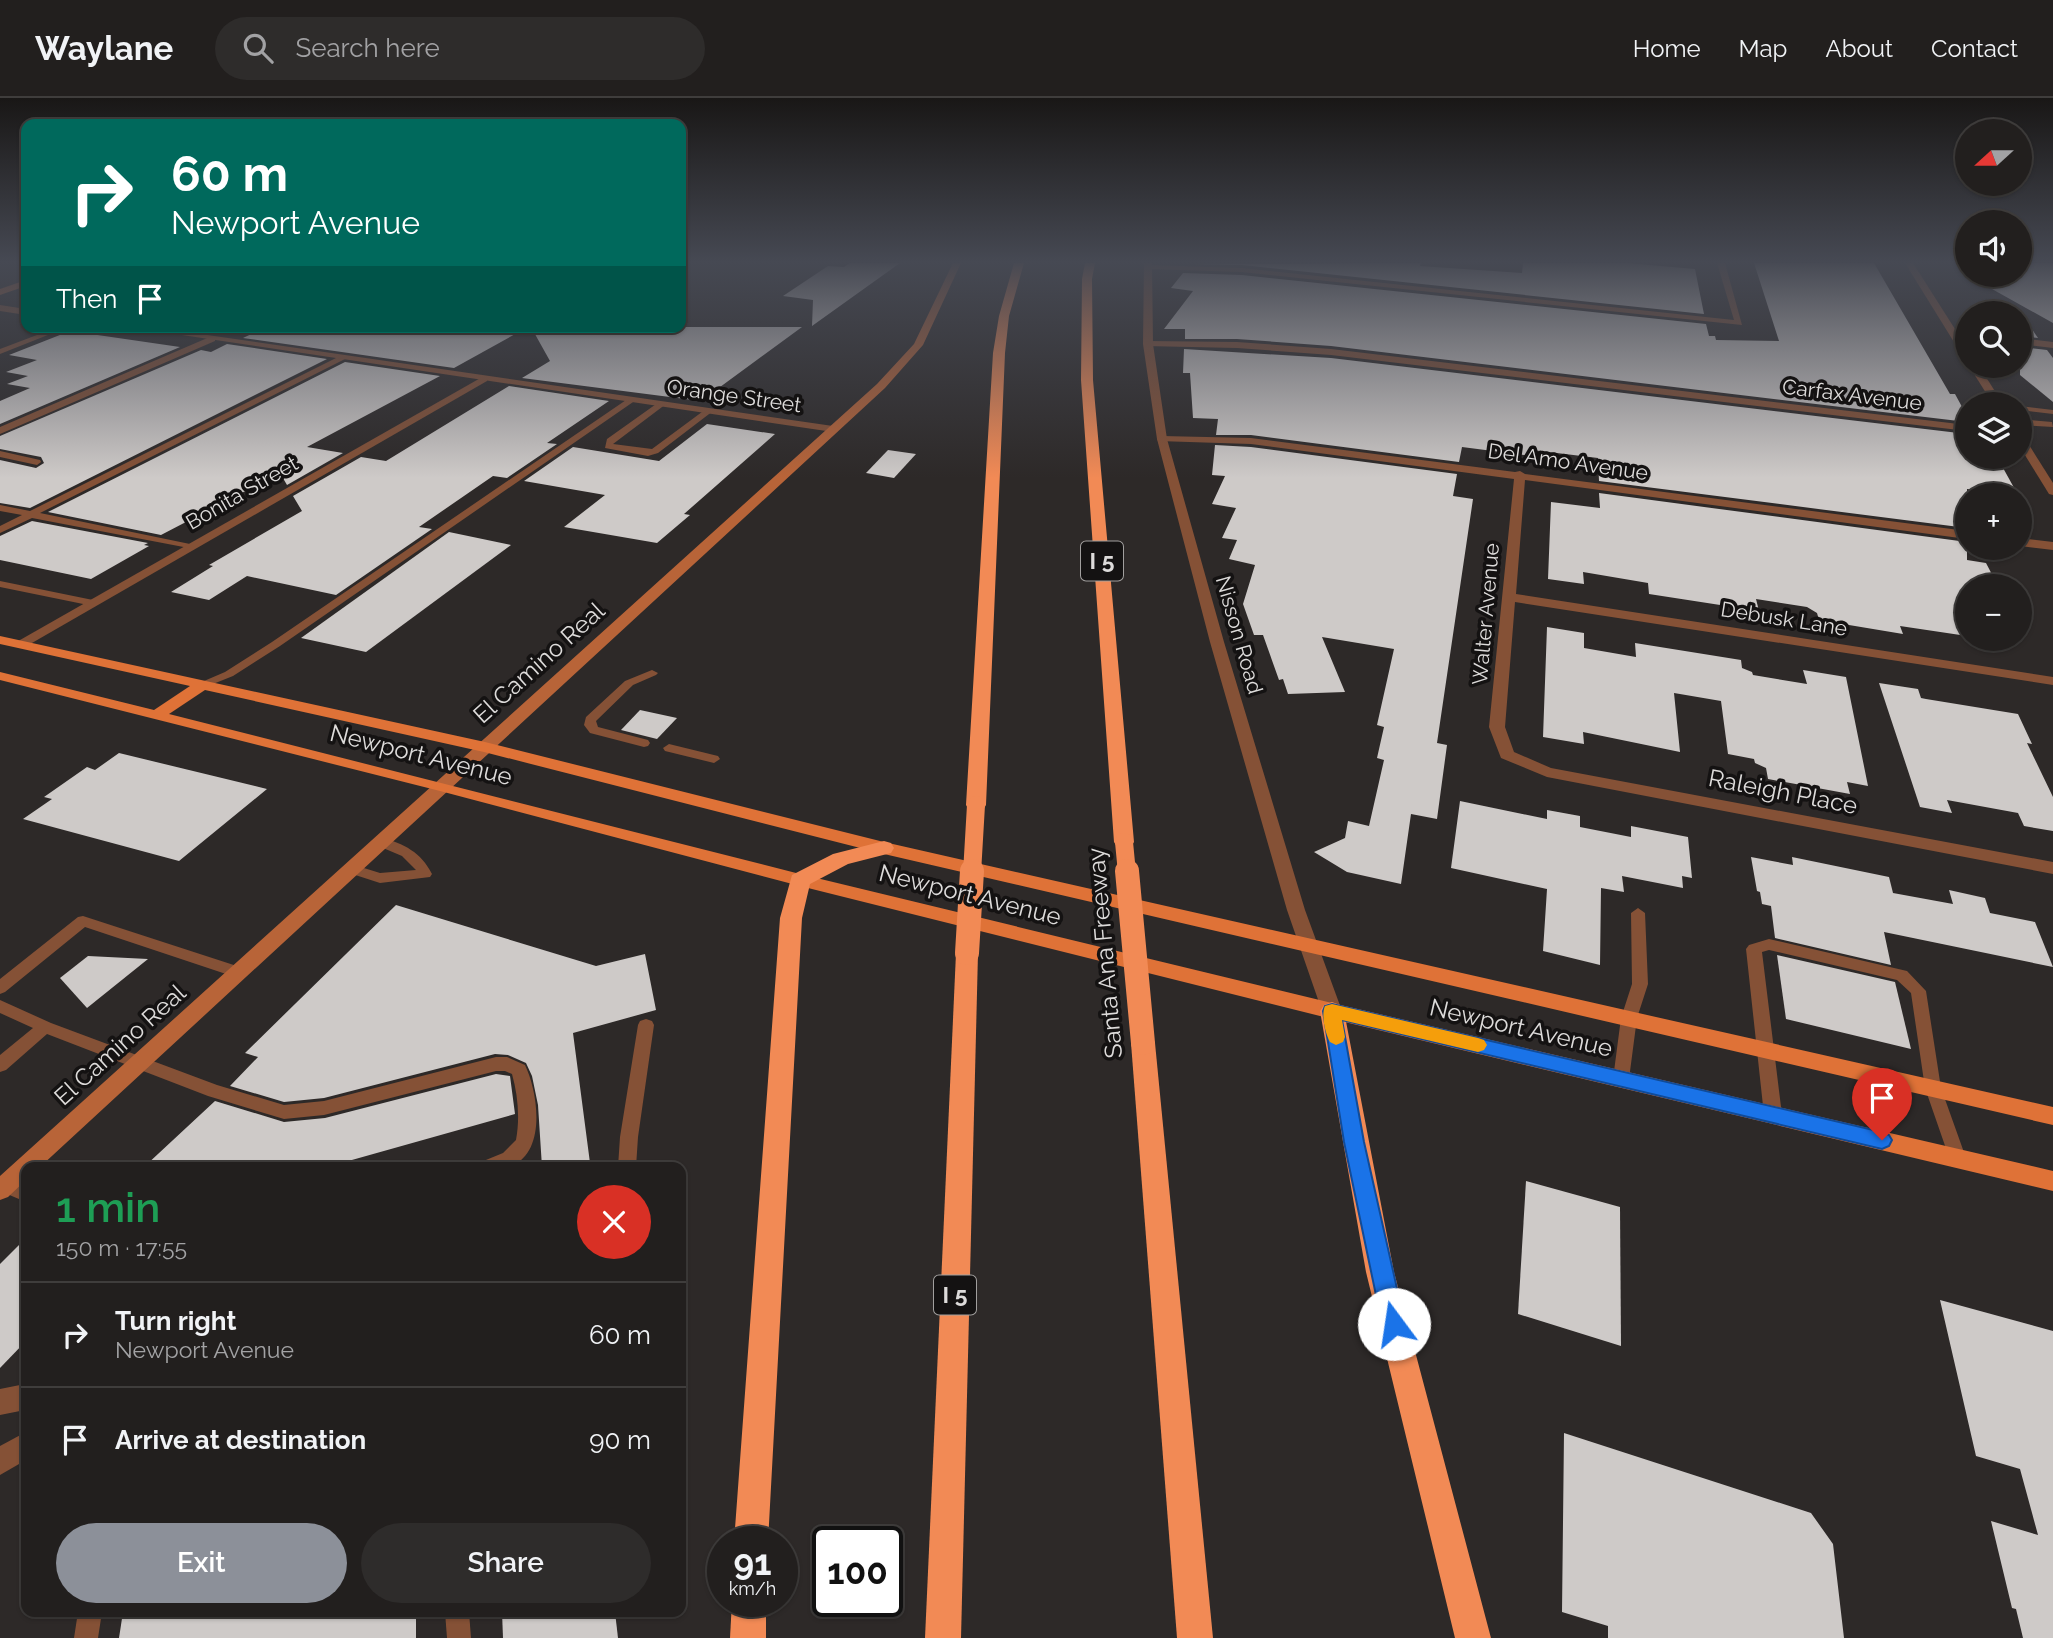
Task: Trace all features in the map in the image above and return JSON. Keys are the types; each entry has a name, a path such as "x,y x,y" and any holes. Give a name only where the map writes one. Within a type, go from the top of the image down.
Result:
{"highway":[{"name":"I 5","path":"943,1638 967,953 1002,335"},
{"name":"Santa Ana Freeway","path":"1087,335 1087,380 1124,842 1195,1638"},
{"path":"752,1526 790,932 800,880 837,859 884,848"},
{"path":"1332,1011 1380,1272 1474,1638"},
{"path":"748,1638 749,1617"}],"main road":[{"name":"El Camino Real","path":"31,1162 881,386 918,345 923,335"},
{"name":"Newport Avenue","path":"0,640 485,747 884,848 2053,1116"},
{"name":"Newport Avenue","path":"0,676 441,786 800,880 1332,1011 2053,1181"},
{"path":"157,715 202,684"},
{"name":"El Camino Real","path":"3,1188 21,1171"}],"street":[{"name":"Orange Street","path":"184,335 833,429"},
{"name":"Nisson Road","path":"1148,335 1162,439 1216,642 1306,943 1332,1011"},
{"path":"0,431 212,339"},
{"path":"2032,342 2053,345"},
{"name":"Carfax Avenue","path":"1148,344 1237,345 1331,352 1955,427"},
{"name":"Bonita Street","path":"20,644 484,379"},
{"name":"Del Amo Avenue","path":"1162,439 1251,441 1520,474 1955,533"},
{"path":"2032,458 2053,492"},
{"name":"Walter Avenue","path":"1507,755 1497,727 1520,474"},
{"path":"2032,543 2053,546"},
{"name":"Debusk Lane","path":"1509,597 2053,681"},
{"name":"Raleigh Place","path":"1507,755 1547,772 2053,868"},
{"path":"0,1402 21,1398"},
{"path":"0,1462 21,1448"}],"lane":[{"path":"0,352 45,335"},
{"path":"0,530 343,358"},
{"path":"202,684 229,674 276,644 632,400"},
{"path":"662,404 610,441 608,446 648,453 655,451 709,411"},
{"path":"2032,410 2053,412"},
{"path":"2043,411 2052,426"},
{"path":"2032,424 2052,426"},
{"path":"0,454 37,462"},
{"path":"0,508 190,547"},
{"path":"0,584 93,603"},
{"path":"643,743 594,730 590,720 629,683 652,673"},
{"path":"669,748 714,758"},
{"path":"351,869 380,877 425,874 422,864 407,851 381,842"},
{"path":"1621,1079 1629,1018 1640,984 1638,913"},
{"path":"0,988 83,921 238,972"},
{"path":"1773,1115 1754,949 1769,944 1902,975 1918,991 1933,1088 1957,1158"},
{"path":"0,1006 45,1027 214,1091 284,1112 324,1108 496,1064 507,1064 519,1070 523,1081 528,1135 524,1147 515,1157 501,1162"},
{"path":"627,1162 646,1025"},
{"path":"0,1065 45,1027"},
{"path":"3,1188 21,1193"},
{"path":"86,1638 89,1617"},
{"path":"457,1617 459,1638"}],"building":[{"path":"60,335 97,335 180,347 0,424 0,401 30,388 7,384 28,376 6,372 37,360 9,355"},
{"path":"250,335 514,335 454,368 243,338"},
{"path":"535,335 791,335 701,401 522,378 550,361"},
{"path":"1185,335 1709,335 1715,336 1716,340 1779,341 1777,335 1916,335 1950,394 1955,394 1955,421 1331,346 1237,339 1185,339"},
{"path":"227,344 327,359 30,508 0,503 0,460 36,468 44,463 41,457 0,449 0,436 201,350 211,352"},
{"path":"2032,348 2047,350 2053,358 2053,402 2024,378 2032,378"},
{"path":"1184,349 1331,358 1955,433 1955,469 2004,469 2011,483 1955,483 1955,526 1599,481 1598,458 1532,450 1531,456 1462,447 1459,462 1251,435 1216,435 1218,419 1193,418 1190,373 1183,373"},
{"path":"345,362 440,376 307,447 343,453 287,485 280,473 161,535 48,512"},
{"path":"509,386 609,401 547,443 557,444 507,478 493,476 419,527 432,529 336,595 247,576 209,600 171,592 213,566 209,565 302,511 293,496 361,457 386,461"},
{"path":"707,424 775,434 684,514 690,515 657,543 564,527 605,495 524,481 573,447 659,461"},
{"path":"1215,445 1251,447 1457,474 1453,496 1473,499 1437,743 1447,745 1437,819 1411,814 1401,884 1347,872 1314,852 1345,838 1348,821 1369,826 1384,760 1377,758 1384,727 1377,725 1394,649 1322,637 1345,692 1288,694 1283,679 1279,680 1263,635 1254,635 1243,604 1255,565 1229,559 1237,540 1222,538 1236,508 1212,504 1225,476 1212,475"},
{"path":"888,450 916,454 894,478 866,473"},
{"path":"1599,493 1955,540 1955,560 1986,563 1992,574 1955,574 1955,634 1900,626 1903,634 1819,620 1817,613 1807,607 1756,599 1759,611 1649,594 1648,583 1583,572 1584,584 1548,579 1551,502 1600,508"},
{"path":"32,521 148,543 144,545 149,546 91,579 0,560 0,536"},
{"path":"449,532 511,545 366,652 301,638"},
{"path":"1547,627 1584,633 1584,648 1636,657 1635,643 1741,660 1742,668 1753,675 1807,684 1803,670 1846,677 1868,786 1847,782 1850,794 1768,779 1766,768 1755,763 1754,759 1728,754 1721,701 1674,693 1680,752 1583,732 1584,744 1543,737"},
{"path":"1879,683 1918,689 1921,698 2018,714 2032,744 2027,743 2053,797 2053,831 2024,826 2018,813 1947,800 1952,813 1920,807"},
{"path":"640,710 677,718 657,739 621,730"},
{"path":"119,753 267,789 179,861 23,819 52,799 44,797 87,767 95,770"},
{"path":"1460,801 1547,819 1547,810 1580,816 1580,827 1631,837 1631,826 1688,837 1692,878 1682,876 1683,888 1622,876 1624,892 1601,888 1600,965 1543,951 1547,889 1451,868"},
{"path":"1751,857 1793,865 1792,857 1889,877 1893,893 1953,904 1949,890 1985,898 1990,913 2035,922 2053,967 1884,932 1891,965 1775,938 1771,906 1762,904"},
{"path":"396,905 596,966 645,954 656,1010 573,1033 590,1162 542,1162 538,1105 532,1076 526,1063 508,1055 495,1054 324,1098 284,1102 230,1086 258,1057 245,1053"},
{"path":"1777,955 1895,982 1911,1049 1786,1019"},
{"path":"88,956 148,959 87,1008 60,978"},
{"path":"496,1074 510,1076 515,1114 345,1162 149,1162 215,1101 284,1122 325,1118"},
{"path":"1526,1181 1620,1207 1621,1346 1518,1314"},
{"path":"21,1243 21,1346 0,1368 0,1264"},
{"path":"1940,1300 2053,1331 2053,1638 2023,1638 2016,1609 2012,1608 1991,1521 2038,1535 2020,1469 1976,1456"},
{"path":"1564,1433 1811,1513 1833,1544 1844,1638 1608,1638 1608,1626 1562,1612"},
{"path":"122,1617 416,1617 416,1638 119,1638"},
{"path":"502,1617 616,1617 618,1638 503,1638"}],"slow traffic":[{"path":"1336,1037 1332,1011 1478,1045"}],"route":[{"path":"1394,1324 1380,1272 1354,1142 1332,1011 1882,1140"}]}
